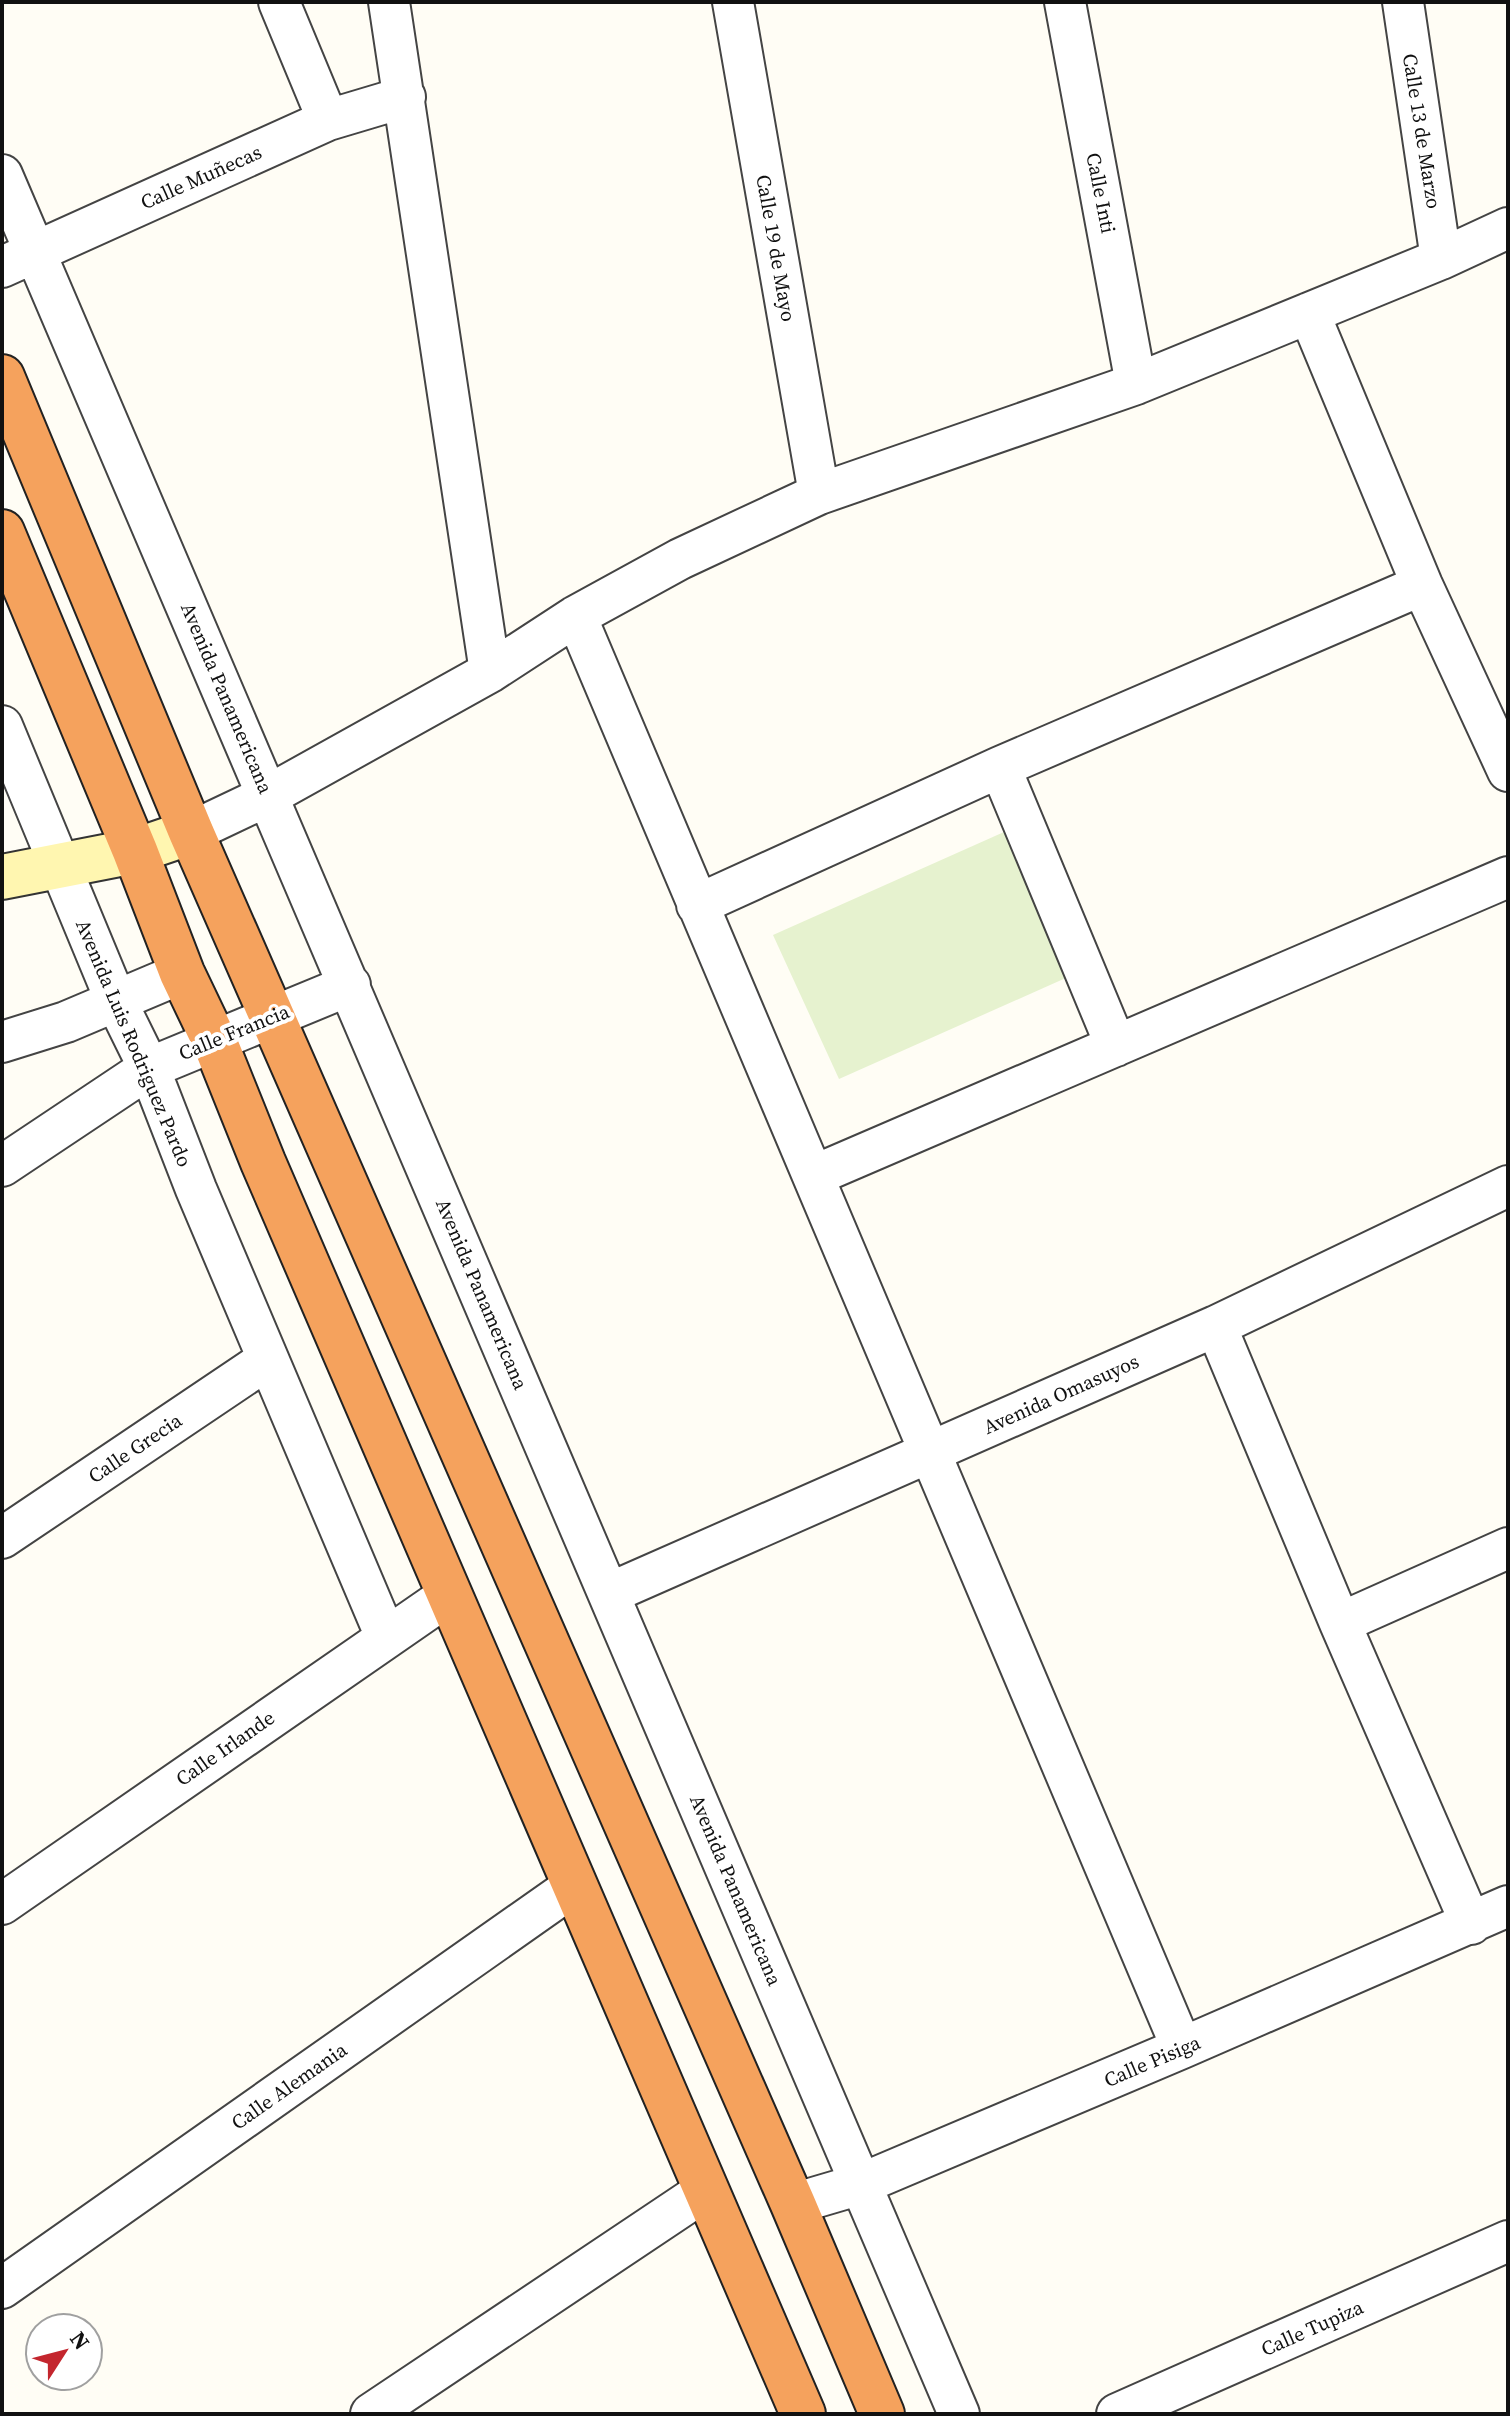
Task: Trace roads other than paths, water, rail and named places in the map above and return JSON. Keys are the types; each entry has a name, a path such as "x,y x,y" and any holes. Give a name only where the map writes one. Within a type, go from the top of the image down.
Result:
{"highway":[{"path":"2,377 191,832 793,2204 882,2414"},
{"path":"2,532 135,851 182,973 214,1040 263,1162 803,2414"}],"street":[{"path":"279,2 328,120"},
{"path":"389,2 490,672"},
{"name":"Calle 19 de Mayo","path":"733,2 819,494"},
{"name":"Calle Inti","path":"1065,2 1136,384"},
{"name":"Calle 13 de Marzo","path":"1403,2 1441,259"},
{"name":"Calle Muñecas","path":"18,259 328,120 405,97"},
{"name":"Avenida Panamericana","path":"2,175 18,259 269,795 959,2414"},
{"path":"2,877 135,851 191,832 269,795 490,672 576,616 680,559 819,494 1136,384 1441,259 1508,228"},
{"path":"1309,313 1422,585 1508,771"},
{"path":"697,905 1000,767 1422,585"},
{"path":"576,616 1182,2048"},
{"name":"Avenida Luis Rodriguez Pardo","path":"2,726 116,1001 149,1068 268,1359"},
{"path":"1000,767 1116,1046"},
{"path":"813,1176 1508,877"},
{"path":"2,1042 66,1022 182,973"},
{"name":"Calle Francia","path":"2,1166 149,1068 350,985"},
{"name":"Avenida Omasuyos","path":"610,1593 1216,1326 1508,1186"},
{"path":"1216,1326 1340,1623 1471,1924"},
{"path":"268,1359 386,1637"},
{"name":"Calle Grecia","path":"2,1538 268,1359"},
{"path":"1340,1623 1508,1548"},
{"name":"Calle Irlande","path":"2,1904 450,1594"},
{"name":"Calle Alemania","path":"2,2288 575,1885"},
{"name":"Calle Pisiga","path":"793,2204 861,2184 1508,1906"},
{"path":"371,2414 706,2190"},
{"name":"Calle Tupiza","path":"1117,2414 1508,2241"}]}
